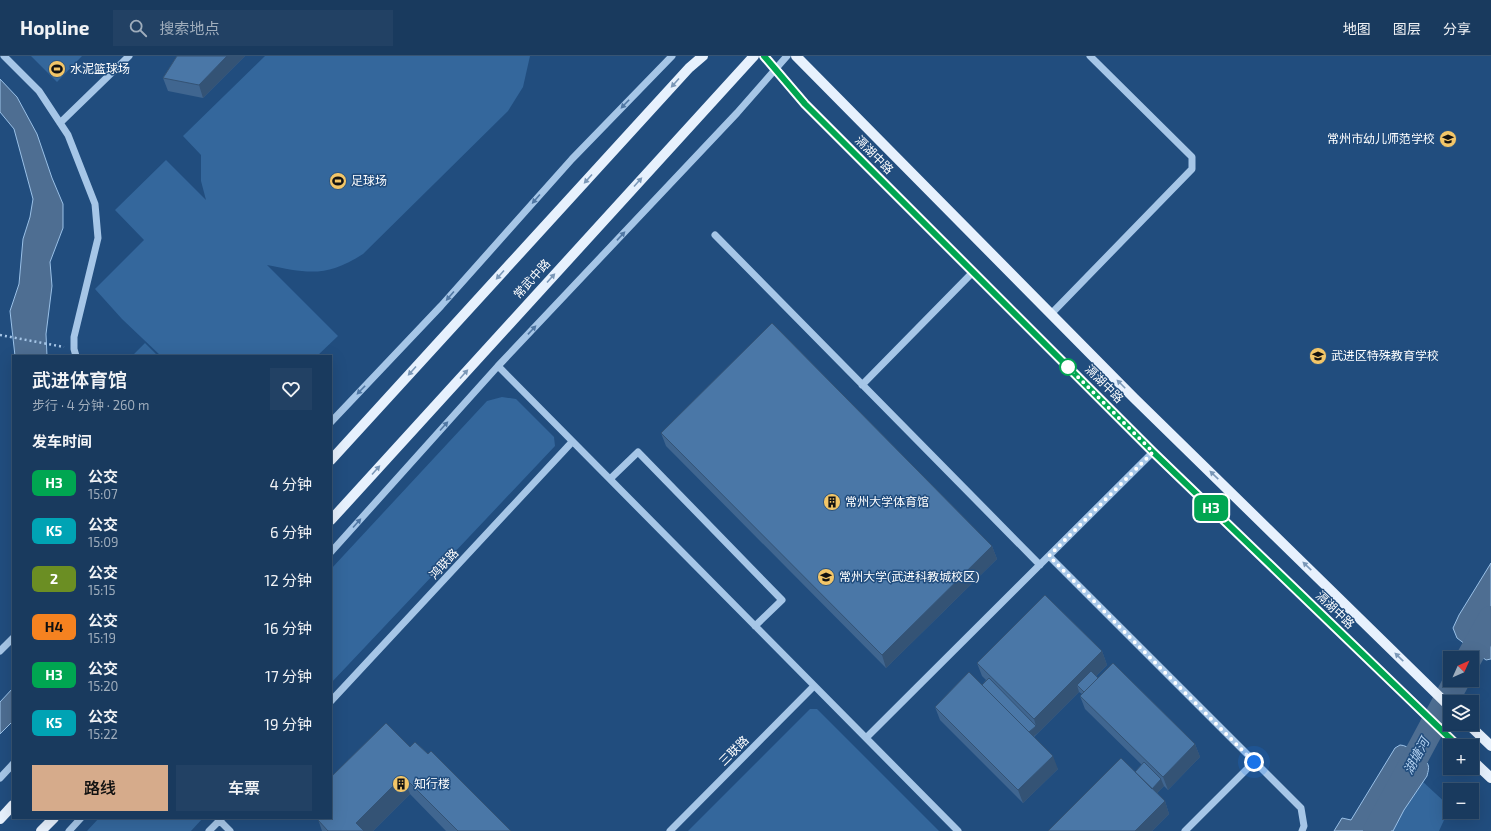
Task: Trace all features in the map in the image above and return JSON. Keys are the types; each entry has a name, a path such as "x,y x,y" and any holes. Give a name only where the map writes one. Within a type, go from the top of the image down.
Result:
{"main road":[{"path":"332,459 684,74 703,56"},
{"name":"常武中路","path":"332,519 754,56"},
{"name":"滆湖中路","path":"764,56 805,104 1153,452 1450,739"},
{"name":"滆湖中路","path":"796,56 1134,398 1443,700"},
{"path":"1475,731 1491,746"},
{"path":"1479,767 1491,778"},
{"path":"0,819 12,806"},
{"path":"41,831 53,819"}],"street":[{"path":"4,56 39,91 68,135 95,204 98,238 74,337 76,355"},
{"path":"60,123 129,56"},
{"path":"332,421 441,306 572,159 672,56"},
{"path":"332,551 498,366 737,113 787,56"},
{"path":"1051,314 1192,169 1192,157 1090,56"},
{"path":"715,235 1040,565"},
{"path":"862,385 973,272"},
{"path":"498,366 958,831"},
{"name":"鸿联路","path":"332,700 572,442"},
{"path":"610,479 638,452 782,600 755,626"},
{"path":"866,738 1153,452"},
{"path":"1049,556 1301,808 1304,826 1302,831"},
{"path":"0,651 12,639"},
{"name":"三联路","path":"670,831 814,686"},
{"path":"1185,831 1254,762"},
{"path":"0,778 12,765"},
{"path":"69,831 80,819"},
{"path":"209,831 220,819 230,831"}],"path":[{"path":"0,335 52,345"}],"shaded area":[{"name":"水泥篮球场","path":"31,56 82,56 57,82"},
{"path":"265,56 530,56 523,87 508,111 363,254 338,267 316,272 267,265 338,336 318,355 160,355 122,319 95,289 144,240 115,210 166,160 206,200 201,181 201,155 183,136"},
{"path":"145,343 157,355 133,355"},
{"path":"502,397 516,399 554,437 555,446 332,682 332,568 487,401"},
{"path":"810,709 817,709 939,831 688,831"},
{"path":"1392,753 1443,800 1443,819 1444,819 1439,831 1349,831"},
{"path":"98,819 202,819 191,831 87,831"}],"water":[{"path":"0,79 17,97 37,134 52,178 63,204 63,228 50,262 52,286 46,334 47,355 15,355 10,311 19,284 23,239 30,217 33,199 14,129 0,112"},
{"path":"1491,563 1491,659 1486,660 1479,655 1479,651 1474,651 1457,638 1453,628 1459,615"},
{"path":"12,689 12,722 0,734 0,702"},
{"path":"1400,745 1407,747 1418,754 1427,763 1428,769 1427,776 1404,810 1393,831 1334,831 1342,818 1351,820 1395,748"}],"building":[{"path":"177,56 227,56 199,85 163,78"},
{"name":"常州大学体育馆","path":"772,323 992,546 882,655 661,433"},
{"path":"1045,595 1102,651 1034,719 977,663"},
{"path":"1113,663 1195,744 1163,777 1080,696"},
{"path":"1091,671 1098,678 1084,692 1077,685"},
{"path":"969,672 1053,756 1018,790 935,707"},
{"path":"989,678 1036,726 1029,732 982,685"},
{"name":"知行楼","path":"386,723 410,747 415,742 428,754 431,751 511,831 458,831 403,776 356,823 364,831 328,831 318,820 332,819 332,776"},
{"path":"1121,758 1165,801 1135,831 1048,831"},
{"path":"1144,762 1161,779 1152,789 1135,772"}],"waterway":[{"name":"湖塘河","path":"1473,651 1491,619"},
{"name":"湖塘河","path":"1376,831 1453,687"}],"bus line":[{"name":"H3","path":"764,56 805,104 1153,452 1450,739"}],"place":[{"name":"水泥篮球场","path":"57,69"},
{"name":"常州市幼儿师范学校","path":"1448,139"},
{"name":"足球场","path":"338,181"},
{"name":"武进区特殊教育学校","path":"1318,356"},
{"name":"常州大学体育馆","path":"832,502"},
{"name":"常州大学(武进科教城校区)","path":"826,577"},
{"name":"知行楼","path":"401,784"}],"route":[{"path":"1068,367 1153,452 1049,556 1254,762"}]}
